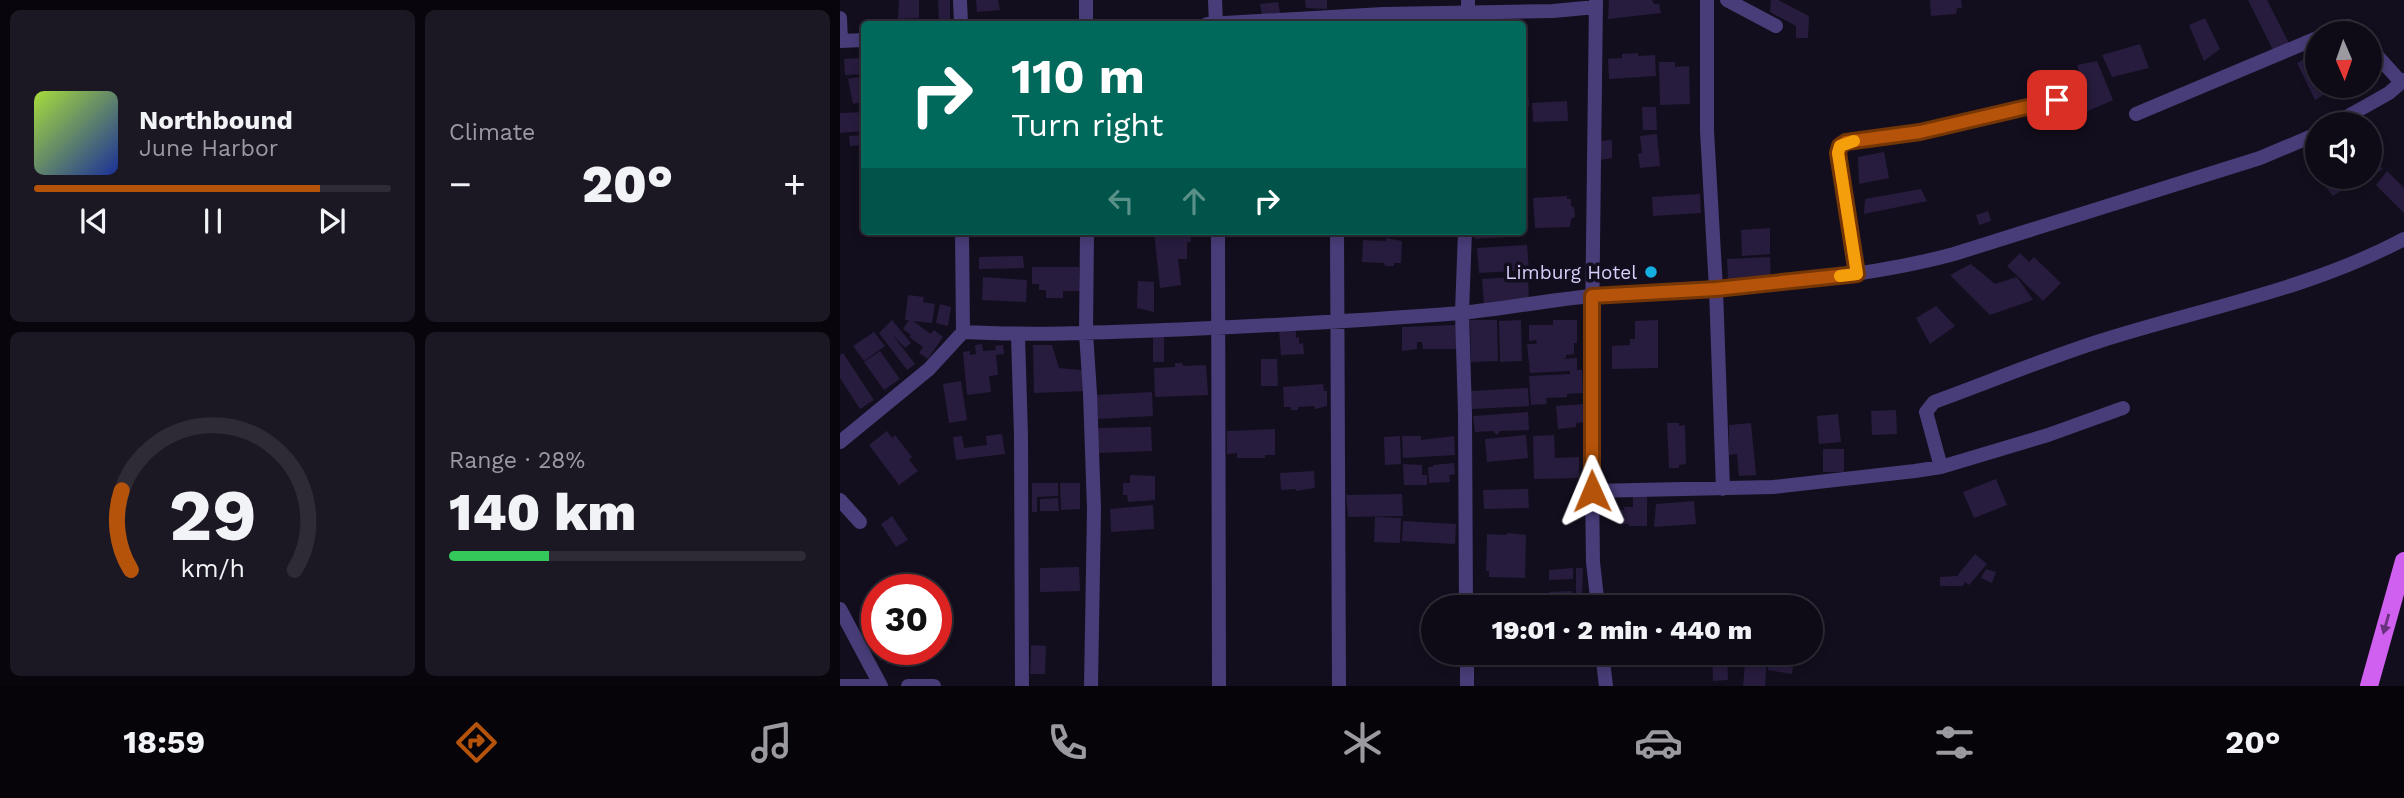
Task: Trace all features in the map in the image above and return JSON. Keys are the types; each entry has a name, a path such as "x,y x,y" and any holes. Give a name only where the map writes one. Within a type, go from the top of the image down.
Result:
{"main road":[{"path":"2368,686 2404,561"}],"street":[{"path":"960,0 961,21"},
{"path":"1086,0 1086,21"},
{"path":"1213,21 1215,0"},
{"path":"1340,0 1340,20"},
{"path":"1707,0 1707,131 1723,489"},
{"path":"1727,0 1776,26"},
{"path":"1308,21 1596,4 1592,491 1593,562 1597,595"},
{"path":"840,18 840,41 861,40"},
{"path":"2136,114 2305,43"},
{"path":"2355,112 2389,93 2402,81 2382,60"},
{"path":"1857,274 1838,153 1840,146 1846,142 1920,132 2057,100"},
{"path":"963,332 1018,335 1338,321 1462,312 1592,296 1716,289 1857,274 1905,267 1968,250 2260,158 2305,139"},
{"path":"840,442 929,369 963,332 962,235"},
{"path":"1087,235 1086,333 1094,509 1091,686"},
{"path":"1218,235 1219,686"},
{"path":"1337,235 1339,686"},
{"path":"1465,235 1462,312 1466,595"},
{"path":"1941,467 1926,412 1934,402 2098,342 2326,273 2404,239"},
{"path":"1018,335 1022,686"},
{"path":"1592,491 1773,487 1894,475 1941,467 2048,435 2123,408"},
{"path":"840,500 860,522"},
{"path":"840,609 881,686"},
{"path":"1467,665 1468,686"},
{"path":"1603,665 1606,686"},
{"path":"840,686 868,686"},
{"path":"908,686 934,686"}],"building":[{"path":"899,0 919,0 919,18 898,19"},
{"path":"938,0 950,0 950,21 939,21"},
{"path":"976,0 998,0 1000,10 977,12"},
{"path":"1305,0 1327,0 1327,9 1306,8"},
{"path":"1609,0 1652,0 1654,4 1659,4 1661,13 1608,19"},
{"path":"1771,0 1778,0 1809,16 1808,38 1796,38 1796,26 1770,12"},
{"path":"1930,0 1961,0 1962,8 1957,8 1956,14 1931,16"},
{"path":"2248,0 2267,0 2291,47 2274,52"},
{"path":"1278,2 1280,13 1262,15 1260,4"},
{"path":"2205,18 2220,49 2204,61 2189,25"},
{"path":"2140,44 2149,68 2112,77 2102,55"},
{"path":"1638,53 1638,56 1655,55 1656,76 1609,79 1608,59 1622,58 1622,54"},
{"path":"861,58 861,74 845,75 844,59"},
{"path":"2305,59 2305,79 2297,63"},
{"path":"2097,61 2113,100 2074,117 2071,108 2081,105 2078,97 2086,94 2077,65"},
{"path":"1659,62 1675,62 1675,67 1689,66 1690,104 1660,105"},
{"path":"1526,75 1527,75 1529,106 1526,106"},
{"path":"848,79 861,79 861,102 853,104"},
{"path":"1567,101 1568,121 1533,122 1532,103"},
{"path":"1642,107 1656,107 1657,130 1643,130"},
{"path":"861,112 861,131 840,133 840,113"},
{"path":"1657,134 1660,166 1640,168 1640,136"},
{"path":"861,135 861,145 850,146 849,136"},
{"path":"1612,140 1612,158 1601,160 1601,141"},
{"path":"1884,152 1889,178 1859,184 1858,157"},
{"path":"2387,171 2404,188 2404,213 2380,189 2382,177"},
{"path":"1921,189 1927,201 1864,214 1865,199"},
{"path":"2327,189 2344,189 2333,196"},
{"path":"1700,194 1701,213 1653,216 1652,197"},
{"path":"1567,196 1567,199 1571,199 1575,217 1571,219 1570,227 1535,228 1533,198"},
{"path":"1988,211 1991,221 1979,225 1976,215"},
{"path":"1770,228 1770,254 1742,256 1741,230"},
{"path":"1154,235 1190,235 1191,242 1187,242 1187,259 1178,259 1181,285 1160,288"},
{"path":"1474,235 1508,237 1475,239"},
{"path":"1386,238 1402,241 1401,263 1385,266 1384,263 1362,262 1363,240 1386,241"},
{"path":"1527,245 1529,270 1479,273 1477,248"},
{"path":"2020,253 2029,262 2034,257 2061,283 2043,301 2007,266"},
{"path":"1023,256 1024,268 979,269 979,257"},
{"path":"1770,257 1771,280 1728,282 1727,259"},
{"path":"1971,264 1995,284 2017,277 2033,300 1990,315 1950,275"},
{"path":"1032,267 1079,267 1080,291 1063,291 1063,298 1046,298 1046,290 1039,290 1039,284 1032,284"},
{"path":"1528,276 1529,302 1484,304 1482,279"},
{"path":"983,277 1027,280 1026,302 982,300"},
{"path":"1138,281 1154,282 1154,312 1137,308"},
{"path":"908,295 924,297 923,302 935,304 932,323 913,321 931,334 934,330 943,337 928,359 919,353 923,347 903,329 909,320 905,320"},
{"path":"940,304 951,307 948,326 936,323"},
{"path":"1936,306 1955,326 1930,344 1916,318"},
{"path":"892,320 911,343 905,348 891,333 915,364 907,370 879,333"},
{"path":"1470,320 1497,320 1498,361 1471,362"},
{"path":"1521,320 1522,361 1500,362 1499,321"},
{"path":"1553,320 1577,320 1574,354 1566,355 1566,358 1562,359 1577,358 1577,370 1582,370 1583,393 1546,398 1547,404 1531,405 1529,376 1570,374 1570,371 1530,373 1527,344 1537,344 1536,340 1529,341 1529,325 1553,325"},
{"path":"1658,320 1658,368 1612,369 1612,346 1630,345 1630,339 1635,339 1635,321"},
{"path":"1456,325 1457,349 1423,349 1422,342 1417,342 1417,349 1402,351 1402,327"},
{"path":"1296,329 1296,338 1299,337 1299,344 1303,343 1304,354 1281,355 1279,330"},
{"path":"874,332 885,346 864,361 853,346"},
{"path":"1153,336 1164,336 1164,362 1153,362"},
{"path":"982,344 983,351 996,350 995,346 1003,345 1004,354 996,355 998,375 989,376 991,392 967,395 963,352 976,354 975,345"},
{"path":"1033,345 1052,345 1059,368 1081,370 1087,391 1034,393"},
{"path":"880,351 900,379 884,390 864,362"},
{"path":"843,353 874,400 860,409 840,378 840,355"},
{"path":"1261,359 1277,359 1278,386 1261,386"},
{"path":"1175,363 1182,363 1183,366 1206,365 1208,395 1155,397 1154,368 1175,367"},
{"path":"961,381 967,420 949,423 943,384"},
{"path":"1323,384 1324,391 1327,391 1327,406 1315,409 1314,406 1298,407 1298,410 1284,407 1283,387"},
{"path":"1528,388 1529,406 1472,409 1471,391"},
{"path":"1152,392 1153,416 1098,419 1096,395"},
{"path":"1584,404 1585,422 1576,423 1576,427 1558,429 1556,406"},
{"path":"1896,410 1897,434 1872,435 1871,411"},
{"path":"1528,412 1529,430 1500,431 1497,435 1493,431 1475,432 1473,416"},
{"path":"1838,414 1841,442 1819,444 1817,416"},
{"path":"1667,423 1685,425 1686,464 1679,465 1679,468 1669,468"},
{"path":"1751,423 1756,475 1739,476 1737,454 1729,455 1729,425"},
{"path":"1151,427 1152,451 1097,453 1097,428"},
{"path":"1275,429 1275,455 1265,455 1265,458 1237,458 1237,453 1227,454 1227,431"},
{"path":"887,431 892,438 895,435 912,457 909,460 918,471 899,485 869,445"},
{"path":"1002,434 1005,454 956,460 953,437 962,436 964,448 987,445 986,436"},
{"path":"1526,435 1528,458 1487,462 1485,439"},
{"path":"1554,435 1555,458 1579,457 1579,478 1534,479 1533,436"},
{"path":"1400,436 1401,464 1385,465 1384,437"},
{"path":"1402,436 1421,436 1421,440 1454,436 1455,455 1403,458"},
{"path":"1823,449 1844,449 1844,472 1823,472"},
{"path":"1454,463 1455,474 1449,475 1450,482 1429,483 1428,467"},
{"path":"1403,464 1422,465 1422,475 1427,475 1427,485 1404,485"},
{"path":"1314,471 1315,488 1281,490 1280,473"},
{"path":"1130,475 1155,476 1155,500 1128,502 1127,495 1123,495 1123,483 1130,483"},
{"path":"1996,479 2007,505 1974,518 1963,492"},
{"path":"1032,483 1058,483 1058,496 1037,497 1037,512 1032,512"},
{"path":"1060,483 1080,483 1080,509 1061,510"},
{"path":"1528,489 1529,508 1484,509 1483,490"},
{"path":"1402,494 1403,516 1348,517 1346,495"},
{"path":"1633,496 1647,496 1647,526 1621,524 1621,510 1625,510 1623,507 1633,507"},
{"path":"1058,498 1059,511 1040,511 1040,499"},
{"path":"1694,501 1696,524 1654,527 1656,504"},
{"path":"1153,505 1154,529 1111,532 1110,509"},
{"path":"892,516 908,540 896,547 881,524"},
{"path":"1375,517 1401,518 1400,543 1374,542"},
{"path":"1403,521 1456,524 1455,544 1402,541"},
{"path":"1487,534 1526,535 1525,578 1489,577 1489,571 1486,571"},
{"path":"1975,554 1987,564 1969,585 1965,582 1963,586 1940,586 1940,577 1957,576"},
{"path":"1079,567 1080,591 1040,592 1040,568"},
{"path":"1573,568 1573,579 1549,580 1549,570"},
{"path":"1576,568 1583,568 1582,595 1576,595"},
{"path":"1986,569 1996,572 1992,583 1981,578"},
{"path":"1572,591 1572,595 1549,595 1549,592"},
{"path":"1031,645 1046,646 1045,674 1030,674"},
{"path":"1712,665 1727,665 1728,680 1713,681"},
{"path":"1745,665 1766,665 1765,686 1743,686"},
{"path":"1769,665 1793,665 1792,674 1768,670"}],"slow traffic":[{"path":"1840,276 1857,274 1838,153 1840,146 1854,141"}],"place":[{"name":"Limburg Hotel","path":"1651,272"}],"route":[{"path":"1592,491 1592,296 1716,289 1857,274 1838,153 1840,146 1846,142 1920,132 2057,100"}]}
